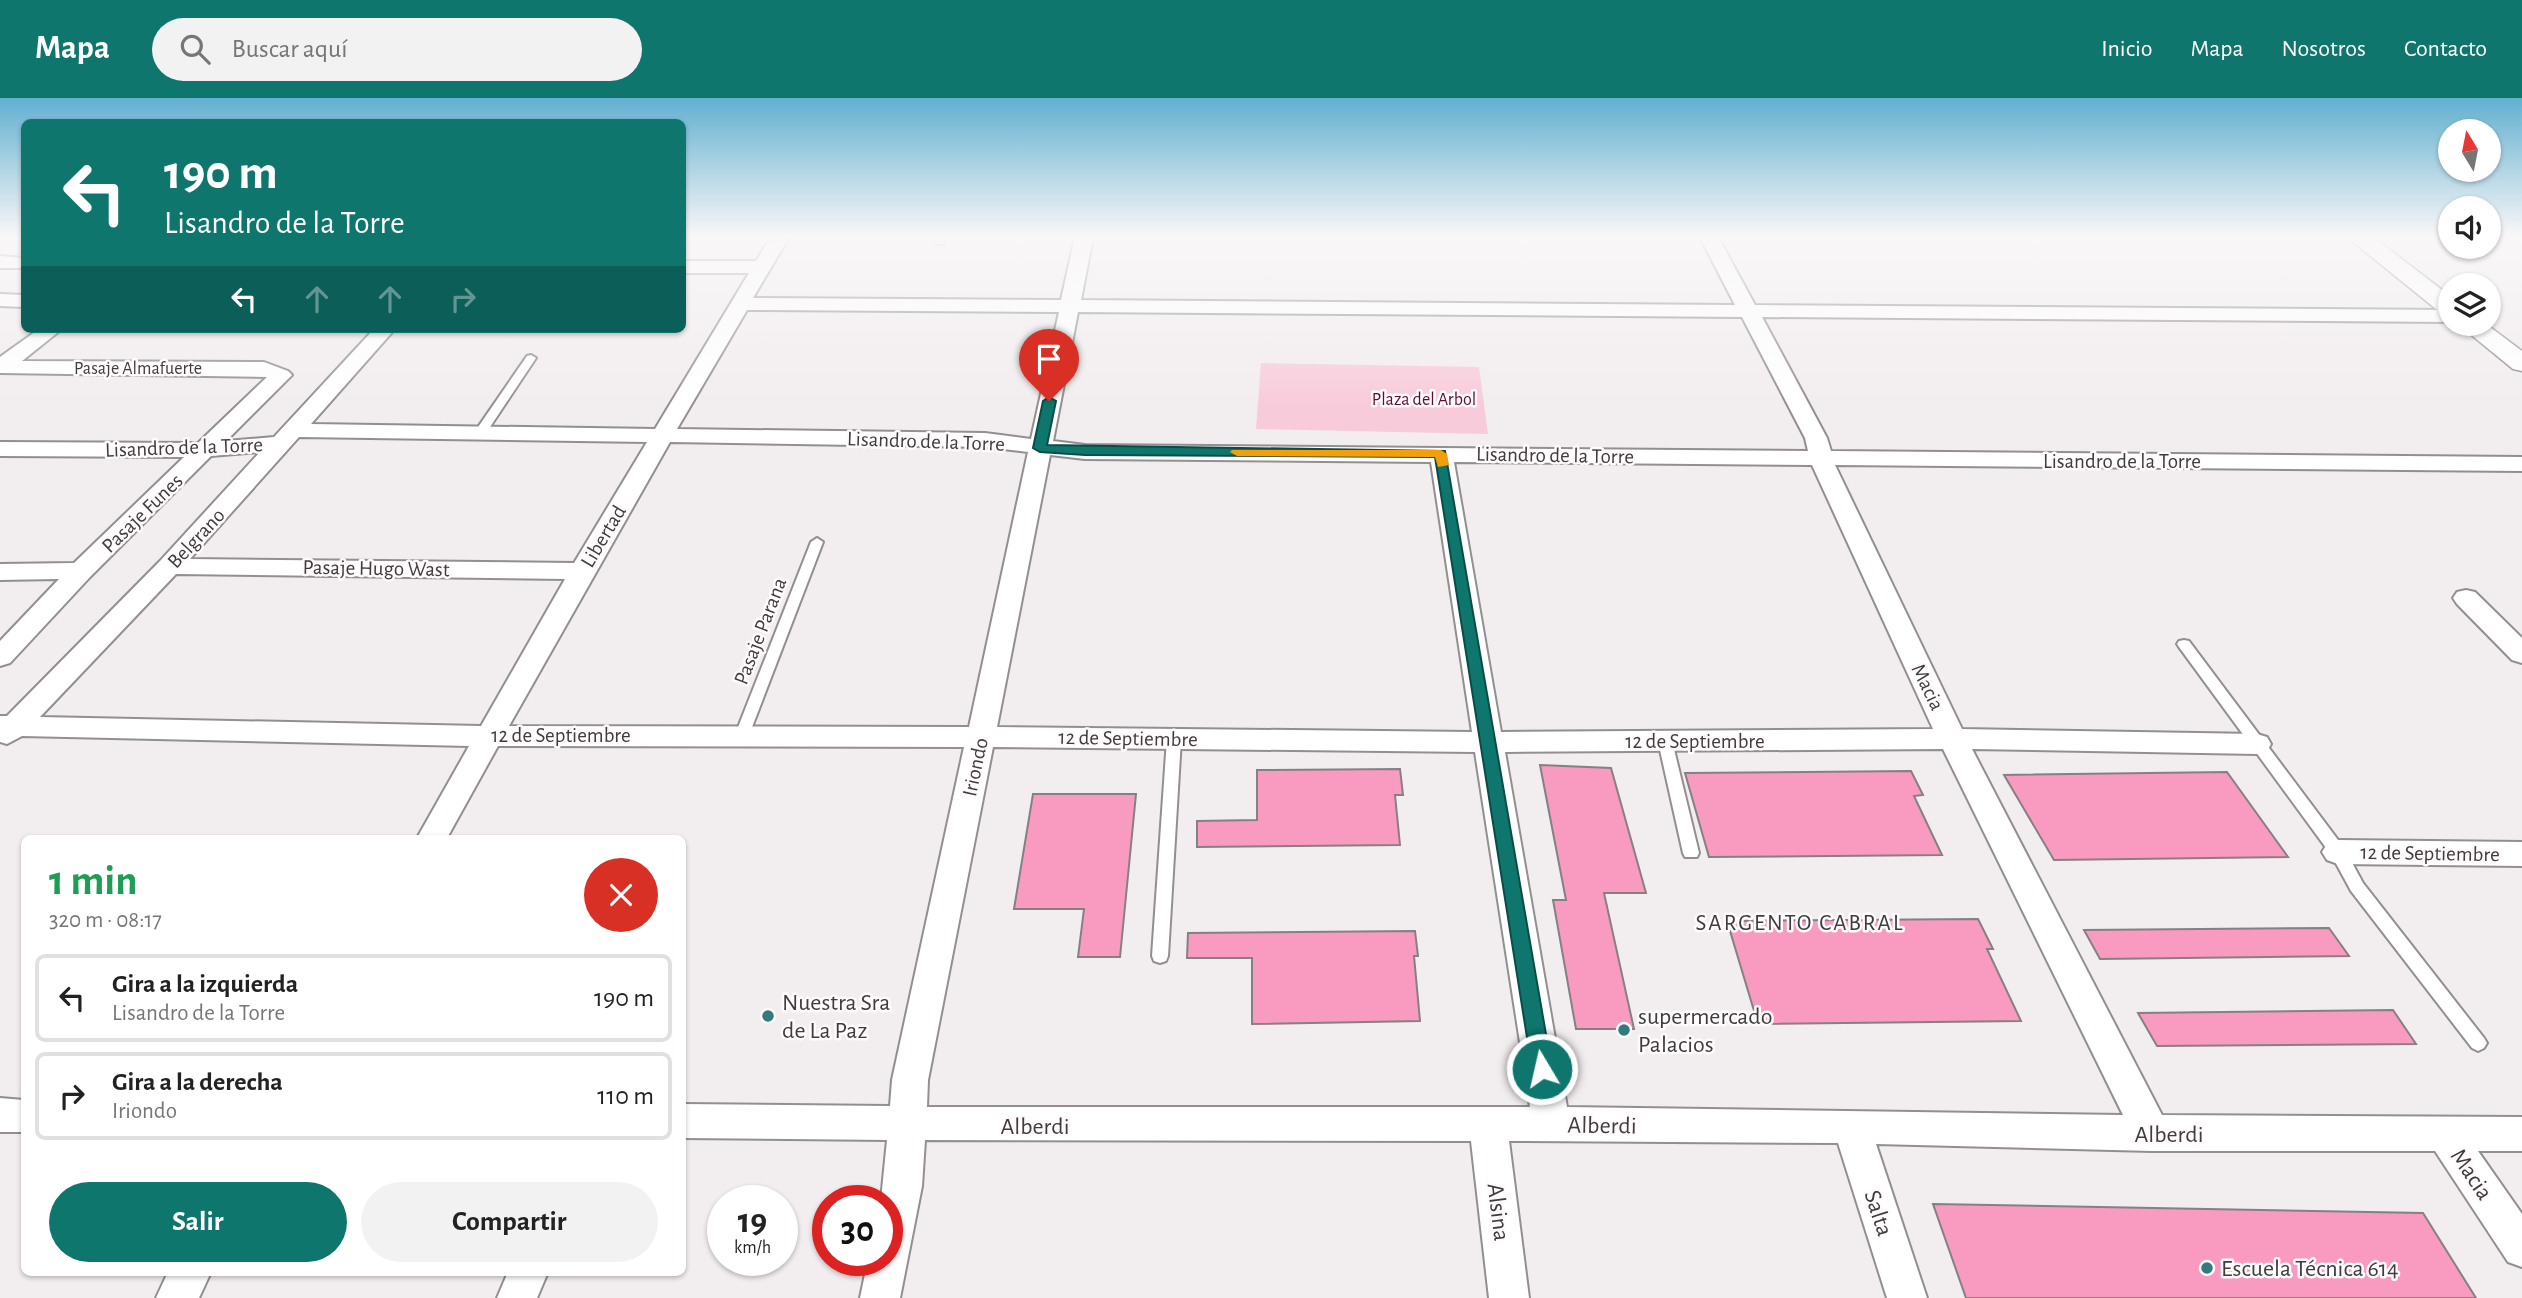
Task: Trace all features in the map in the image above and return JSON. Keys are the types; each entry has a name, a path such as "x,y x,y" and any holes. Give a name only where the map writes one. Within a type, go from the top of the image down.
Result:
{"street":[{"name":"Libertad","path":"434,835 582,570 749,293"},
{"name":"Iriondo","path":"880,1298 903,1186 910,1080 1072,293"},
{"name":"Macia","path":"1738,293 1816,438 1821,459 1952,738 2152,1134"},
{"path":"0,300 21,300"},
{"path":"742,304 2438,316"},
{"path":"0,367 47,333"},
{"name":"Belgrano","path":"5,731 169,566 381,333"},
{"path":"2486,336 2522,363"},
{"name":"Pasaje Almafuerte","path":"0,367 276,370"},
{"name":"Pasaje Funes","path":"0,657 81,571 281,375 276,370"},
{"name":"Lisandro de la Torre","path":"0,449 207,450 289,437 480,433 985,440 1085,452 2522,464"},
{"path":"1441,454 1551,1124"},
{"name":"Pasaje Hugo Wast","path":"169,566 582,570"},
{"path":"0,572 81,571"},
{"path":"2466,598 2522,654"},
{"name":"12 de Septiembre","path":"5,731 1488,742 1952,738 2257,744"},
{"name":"12 de Septiembre","path":"2338,852 2522,854"},
{"path":"0,1115 21,1115"},
{"name":"Alberdi","path":"686,1121 906,1124 1551,1124 2152,1134 2522,1134"},
{"name":"Alsina","path":"1488,1125 1509,1298"},
{"name":"Salta","path":"1852,1129 1907,1298"},
{"name":"Macia","path":"2445,1135 2522,1248"},
{"path":"176,1298 189,1276"},
{"path":"517,1298 526,1276"}],"lane":[{"path":"480,433 531,358"},
{"name":"Pasaje Parana","path":"742,735 817,542"},
{"path":"2184,644 2338,852 2357,887 2477,1042"},
{"path":"1160,956 1174,739"},
{"path":"1665,741 1691,853"}],"green space":[{"name":"Plaza del Arbol","path":"1261,363 1479,367 1488,434 1256,429"}],"building":[{"path":"1540,765 1611,768 1646,893 1604,893 1634,1029 1576,1029 1553,900 1566,900"},
{"path":"1400,769 1403,795 1395,795 1400,845 1197,847 1197,821 1257,820 1257,770"},
{"path":"1911,771 1923,795 1914,796 1942,855 1709,857 1685,773"},
{"path":"2227,772 2288,857 2054,860 2004,775"},
{"path":"1033,794 1136,794 1120,957 1078,957 1084,909 1014,909"},
{"path":"1978,919 1993,949 1987,949 2021,1021 1758,1024 1727,921"},
{"path":"2329,928 2349,956 2100,959 2084,930"},
{"path":"1415,931 1418,956 1414,956 1420,1021 1252,1024 1252,958 1187,958 1188,933"},
{"path":"2393,1010 2416,1044 2157,1046 2138,1013"},
{"path":"1933,1204 2423,1213 2476,1298 1966,1298"}],"slow traffic":[{"path":"1237,452 1441,454 1442,465"}],"place":[{"name":"Nuestra Sra de La Paz","path":"768,1016"},
{"name":"supermercado Palacios","path":"1624,1030"},
{"name":"Escuela Técnica 614","path":"2207,1268"}],"district":[{"name":"SARGENTO CABRAL","path":"1800,922"}],"route":[{"path":"1049,401 1040,448 1085,452 1441,454 1542,1069"}]}
